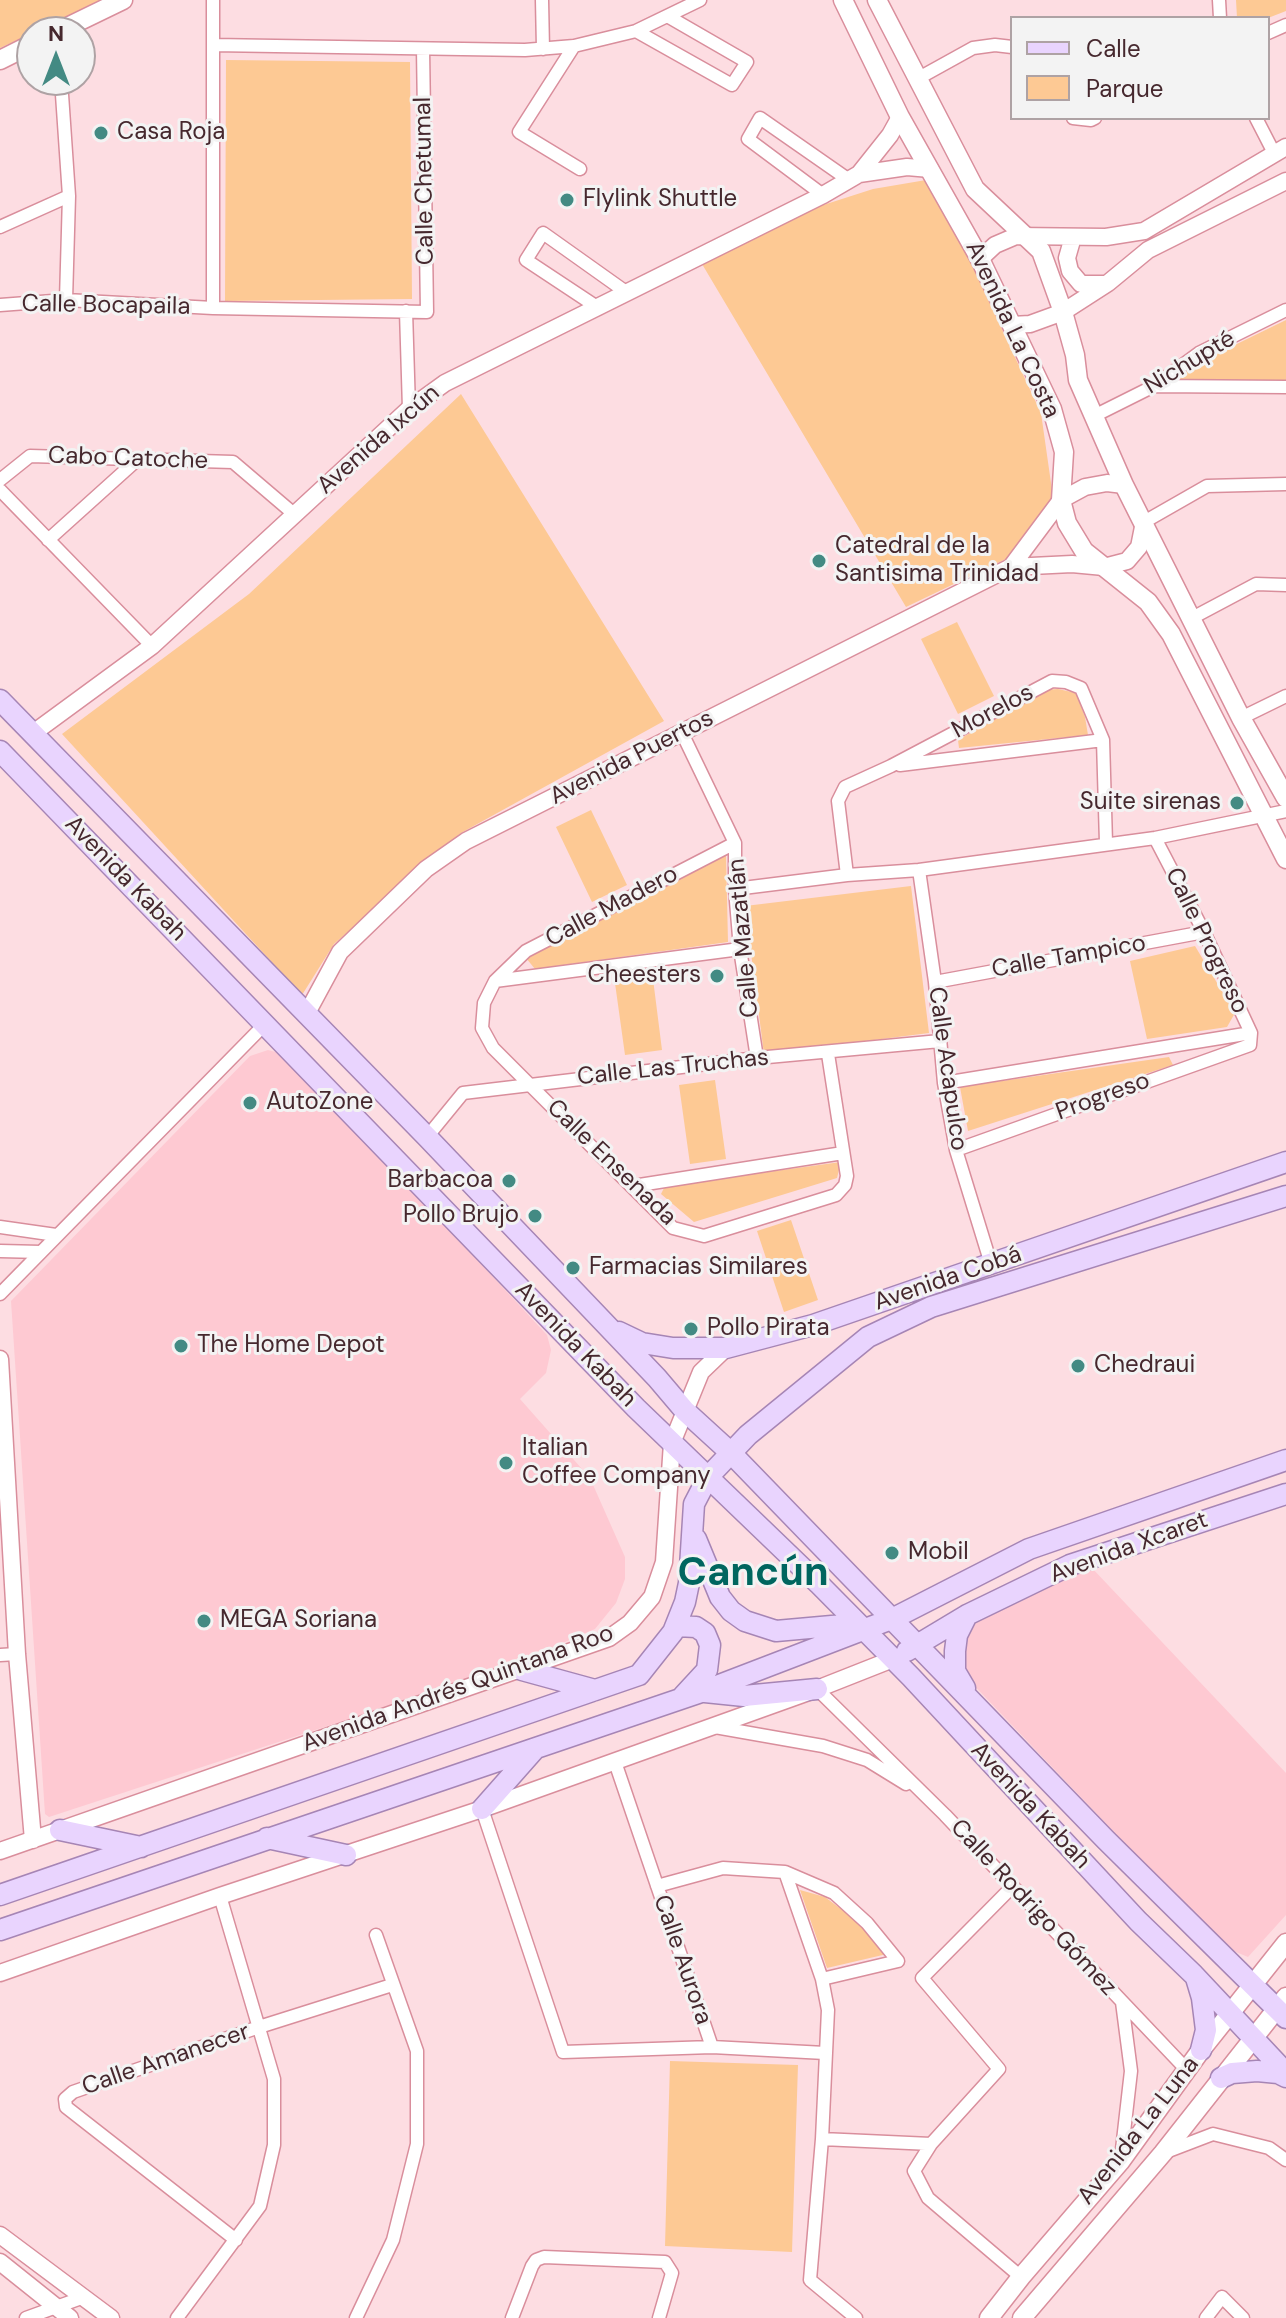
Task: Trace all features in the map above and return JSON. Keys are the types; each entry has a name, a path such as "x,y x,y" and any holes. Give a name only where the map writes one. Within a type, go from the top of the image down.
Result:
{"main road":[{"path":"90,16 123,0"},
{"name":"Avenida La Costa","path":"843,0 900,117 980,259 1052,409 1064,452 1061,500 1067,523 1084,551 1148,602 1171,634 1286,859"},
{"name":"Avenida La Costa","path":"877,0 975,189 1025,235"},
{"path":"900,117 912,107 930,103"},
{"path":"1025,235 1041,251 1063,312"},
{"name":"Avenida La Costa","path":"1063,312 1075,355 1078,380 1124,485 1241,718 1286,798"},
{"name":"Avenida Kabah","path":"0,700 427,1137 685,1411 731,1453 864,1592 894,1618 972,1702 1252,1985 1283,2008"},
{"name":"Avenida Kabah","path":"0,751 672,1443 893,1659 1286,2075"},
{"name":"Avenida Cobá","path":"606,1325 642,1343 673,1348 726,1348 809,1327 1286,1162"},
{"path":"1182,1228 1241,1177"},
{"name":"Avenida Cobá","path":"731,1453 801,1389 868,1337 931,1307 1286,1196"},
{"path":"883,1301 931,1307"},
{"name":"Avenida Andrés Quintana Roo","path":"0,1895 639,1675 676,1626 689,1583 694,1504 708,1477 731,1453"},
{"name":"Avenida Xcaret","path":"894,1618 1029,1549 1286,1460"},
{"name":"Avenida Xcaret","path":"893,1659 967,1615 1070,1565 1286,1494"},
{"path":"1070,1565 1161,1504"},
{"path":"693,1531 720,1597 731,1611 745,1621 776,1631 843,1625 865,1631"},
{"path":"967,1615 957,1635 955,1671 972,1702"},
{"path":"0,1930 701,1692 894,1618"},
{"path":"676,1626 696,1627 705,1633 710,1645 707,1670 680,1699"},
{"path":"522,1670 595,1690"},
{"path":"701,1692 744,1696 817,1689"},
{"path":"482,1809 537,1746"},
{"path":"60,1830 141,1847"},
{"path":"267,1838 346,1855"},
{"name":"Avenida La Luna","path":"989,2318 1120,2162 1201,2050 1286,1943"},
{"path":"1194,1975 1202,1998 1206,2030 1201,2050"},
{"name":"Avenida La Luna","path":"1022,2318 1163,2153 1253,2038 1283,2008"},
{"path":"1221,2078 1232,2073 1257,2071 1286,2075"}],"street":[{"path":"213,0 213,308"},
{"path":"542,0 543,49"},
{"path":"213,45 543,49 574,46 636,31 700,0"},
{"path":"636,31 732,85 747,62 669,17"},
{"path":"574,46 519,132 580,169"},
{"path":"917,79 973,48 1010,47"},
{"name":"Calle Chetumal","path":"423,49 427,312"},
{"path":"62,96 69,196 66,300"},
{"name":"Avenida Ixcún","path":"32,734 152,646 409,409 445,383 854,177 890,135 900,117"},
{"path":"823,195 748,139 760,118 854,177"},
{"path":"980,259 1001,241 1025,235 1106,237 1144,231 1280,150 1258,120"},
{"name":"Avenida Ixcún","path":"854,177 907,167 930,169"},
{"path":"1012,325 1030,324 1063,312 1108,283 1148,250 1286,181"},
{"path":"0,227 69,196"},
{"path":"597,307 526,260 543,233 626,292"},
{"path":"1073,237 1067,258 1070,271 1081,284 1108,283"},
{"name":"Calle Bocapaila","path":"1,303 66,300 213,308 427,312"},
{"name":"Nichupté","path":"1094,416 1154,386 1199,353 1286,310"},
{"path":"406,311 409,409"},
{"path":"1154,386 1286,387"},
{"name":"Cabo Catoche","path":"0,480 30,456 233,462 294,514"},
{"path":"48,540 138,459"},
{"path":"1061,500 1085,487 1107,483 1124,485"},
{"path":"1104,567 1127,561 1139,547 1144,522 1207,486 1286,484"},
{"path":"0,490 152,646"},
{"name":"Avenida Puertos","path":"1011,567 1061,500"},
{"name":"Avenida Puertos","path":"307,1013 340,952 426,869 466,841 1011,567 1072,564 1104,567"},
{"path":"1192,618 1256,584 1286,585"},
{"name":"Morelos","path":"847,875 838,801 845,787 1052,681 1081,688 1103,740 1106,843"},
{"path":"1241,718 1286,696"},
{"name":"Calle Mazatlán","path":"682,733 735,843 740,949 757,1058"},
{"path":"891,766 1103,740"},
{"path":"735,889 847,875 919,870 1155,838 1286,811"},
{"name":"Calle Progreso","path":"1155,838 1204,932 1250,1039"},
{"name":"Calle Madero","path":"484,1003 495,981 526,951 735,843"},
{"name":"Calle Acapulco","path":"919,870 935,982 944,1083 956,1150 991,1264"},
{"name":"Calle Tampico","path":"935,982 1204,932"},
{"name":"Calle Madero","path":"495,981 740,949"},
{"name":"Calle Ensenada","path":"484,1003 482,1028 493,1048 673,1228 704,1236 836,1195 845,1185 847,1176 828,1054"},
{"path":"0,1294 266,1023"},
{"path":"944,1083 1250,1039"},
{"name":"Progreso","path":"956,1150 1250,1039"},
{"name":"Calle Las Truchas","path":"427,1137 463,1093 757,1058 828,1054 940,1041"},
{"path":"633,1186 843,1153"},
{"path":"0,1227 56,1235"},
{"path":"0,1251 41,1252"},
{"name":"Avenida Andrés Quintana Roo","path":"0,1851 609,1638 630,1623 652,1597 664,1562 672,1443 701,1372 726,1348"},
{"path":"0,1359 5,1552 33,1840"},
{"path":"0,1655 17,1654"},
{"path":"0,1973 482,1809 893,1659"},
{"name":"Calle Rodrigo Gómez","path":"817,1689 945,1815 1187,2070"},
{"name":"Calle Rodrigo Gómez","path":"712,1727 823,1746 867,1760 904,1782 945,1815"},
{"name":"Calle Aurora","path":"482,1809 563,2052 712,2047 615,1762"},
{"path":"657,1886 723,1868 785,1872 834,1893 867,1923 898,1961 822,1979"},
{"path":"785,1872 822,1979 828,2010 822,2139 810,2280 856,2318"},
{"path":"1012,1887 922,1978 999,2069 931,2144 914,2171 928,2198 1021,2277"},
{"path":"177,2318 260,2206 274,2145 274,2079 220,1896"},
{"path":"356,2318 393,2240 417,2144 417,2051 376,1935"},
{"name":"Calle Amanecer","path":"236,2240 66,2107 65,2099 73,2092 259,2027 392,1985"},
{"name":"Calle Rodrigo Gómez","path":"1120,2162 1131,2071 1122,2002"},
{"path":"712,2047 825,2053"},
{"path":"1163,2153 1213,2134 1269,2148 1286,2160"},
{"path":"822,2139 931,2144"},
{"path":"0,2235 111,2318"},
{"path":"512,2318 532,2266 544,2257 665,2262 672,2273 659,2318"},
{"path":"0,2262 70,2318"},
{"path":"26,2318 84,2297"},
{"path":"1206,2318 1222,2297 1243,2318"}],"shaded area":[{"path":"268,1050 287,1055 547,1335 551,1350 546,1373 520,1399 590,1478 625,1557 625,1579 616,1603 595,1629 505,1668 49,1817 45,1814 11,1301 250,1056"},
{"path":"1091,1567 1286,1773 1286,1915 1248,1957 1224,1947 965,1676 960,1640 971,1620"}],"green space":[{"path":"0,0 104,0 69,16 16,16 16,41 0,48"},
{"path":"1236,0 1286,0 1286,11 1270,17 1237,16"},
{"path":"226,60 410,62 412,299 225,301"},
{"path":"932,179 1041,413 1053,497 1006,559 906,607 702,264 817,207 873,189"},
{"path":"1286,320 1286,383 1168,381 1204,360"},
{"path":"461,394 664,721 461,833 334,944 302,995 62,734 249,594"},
{"path":"957,622 994,696 958,714 921,639"},
{"path":"1043,690 1076,693 1088,735 959,748 958,740"},
{"path":"591,810 627,885 592,902 556,827"},
{"path":"726,855 728,942 535,969 526,958"},
{"path":"911,886 929,1033 764,1054 745,906"},
{"path":"1195,946 1235,1013 1227,1027 1147,1039 1130,961"},
{"path":"652,971 662,1050 625,1055 614,976"},
{"path":"1169,1057 1173,1065 968,1131 960,1087"},
{"path":"715,1080 726,1159 690,1164 679,1085"},
{"path":"841,1162 837,1178 694,1222 661,1194 665,1186"},
{"path":"791,1220 818,1300 784,1312 757,1231"},
{"path":"800,1890 825,1897 858,1922 887,1954 827,1968"},
{"path":"670,2061 798,2065 792,2252 665,2246"}],"place":[{"name":"Casa Roja","path":"101,133"},
{"name":"Flylink Shuttle","path":"567,200"},
{"name":"Catedral de la Santisima Trinidad","path":"819,561"},
{"name":"Suite sirenas","path":"1237,803"},
{"name":"Cheesters","path":"717,976"},
{"name":"AutoZone","path":"250,1103"},
{"name":"Barbacoa","path":"509,1181"},
{"name":"Pollo Brujo","path":"535,1216"},
{"name":"Farmacias Similares","path":"573,1268"},
{"name":"Pollo Pirata","path":"691,1329"},
{"name":"The Home Depot","path":"181,1346"},
{"name":"Chedraui","path":"1078,1366"},
{"name":"Italian Coffee Company","path":"506,1463"},
{"name":"Mobil","path":"892,1553"},
{"name":"MEGA Soriana","path":"204,1621"}],"district":[{"name":"Cancún","path":"753,1575"}]}
